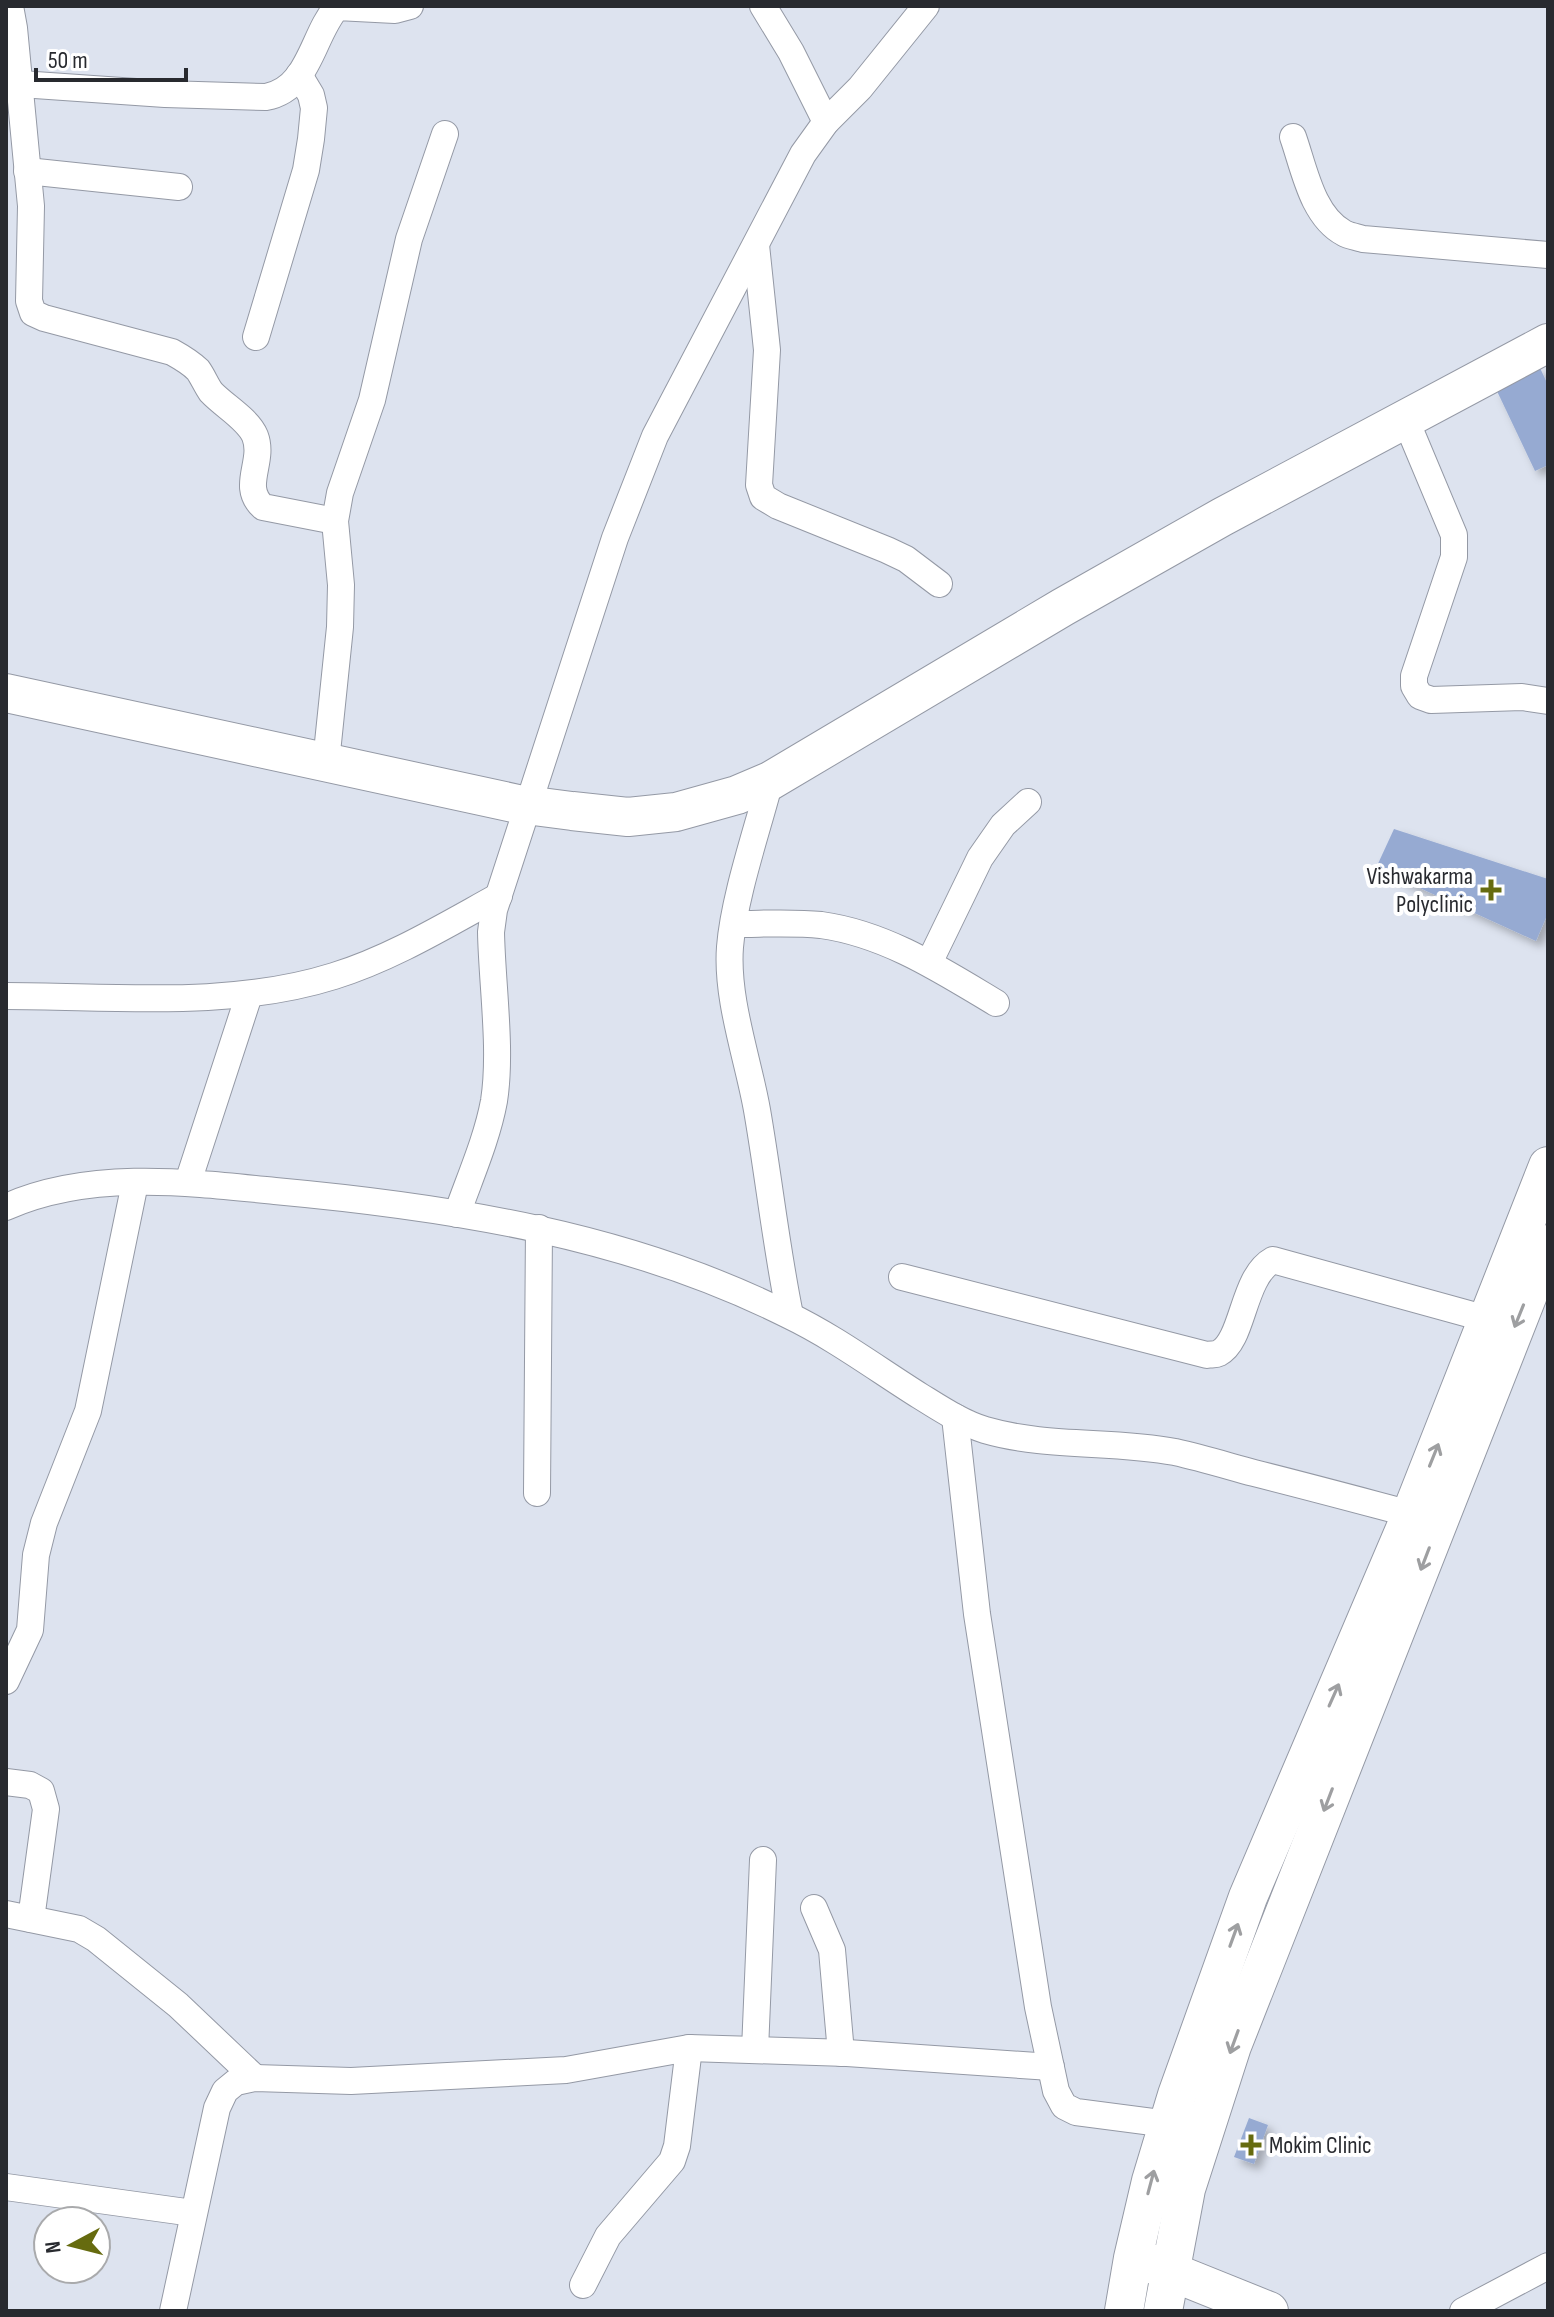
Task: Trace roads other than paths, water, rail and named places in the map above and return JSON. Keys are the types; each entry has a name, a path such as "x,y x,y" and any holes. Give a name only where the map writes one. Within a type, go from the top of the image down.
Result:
{"highway":[{"path":"6,693 527,805 628,817 676,812 737,795 770,781 1063,607 1405,418 1548,343"},
{"path":"1124,2311 1151,2181 1168,2124 1248,1897 1411,1514 1548,1166"},
{"path":"1163,2311 1186,2189 1232,2046 1548,1244"},
{"path":"1133,2258 1269,2311"}],"street":[{"path":"10,6 13,83 27,171 32,229 29,301 33,313 172,352 186,361 198,371 209,389 227,408 251,428 258,452 252,490 254,499 263,507 335,521"},
{"path":"13,83 165,94 279,95 299,75 334,7 395,10 410,6"},
{"path":"763,6 791,52 826,122"},
{"path":"457,1214 488,1127 494,1100 497,1066 491,932 499,896 633,489 681,383 803,154 826,122 869,77 926,6"},
{"path":"256,337 306,170 314,108 311,95 299,75"},
{"path":"326,762 340,627 341,585 335,521 340,493 372,400 409,239 445,134"},
{"path":"1293,137 1312,192 1323,212 1344,233 1363,239 1548,255"},
{"path":"27,171 179,187"},
{"path":"756,245 767,350 759,485 763,497 906,559 939,584"},
{"path":"1405,418 1454,535 1454,557 1414,676 1414,686 1420,696 1431,700 1522,697 1548,701"},
{"path":"770,781 730,945 732,983 757,1109 790,1315"},
{"path":"929,963 980,858 1003,825 1028,802"},
{"path":"6,996 249,995 336,976 417,940 499,896"},
{"path":"734,924 818,925 843,929 879,940 929,963 996,1003"},
{"path":"188,1182 249,995"},
{"path":"6,1207 23,1199 61,1190 188,1182 384,1201 539,1228 696,1275 790,1315 955,1417 985,1430 1069,1443 1174,1452 1411,1514"},
{"path":"6,1681 30,1630 36,1555 44,1523 88,1411 135,1183"},
{"path":"537,1493 539,1228"},
{"path":"902,1277 1207,1355 1220,1352 1229,1342 1257,1275 1273,1260 1487,1319"},
{"path":"955,1417 977,1614 1038,2007 1056,2091 1064,2106 1076,2112 1168,2124"},
{"path":"6,1782 30,1785 41,1791 46,1809 18,1916 79,1929 96,1939 178,2005 255,2078"},
{"path":"755,2050 763,1860"},
{"path":"814,1908 832,1950 841,2053"},
{"path":"173,2311 217,2108 225,2091 236,2082 255,2078 351,2081 566,2070 689,2048 841,2053 1051,2067"},
{"path":"583,2285 608,2236 672,2161 677,2146 689,2048"},
{"path":"6,2187 193,2213"},
{"path":"1463,2311 1548,2266"}],"place":[{"name":"Vishwakarma Polyclinic","path":"1491,890"},
{"name":"Mokim Clinic","path":"1251,2145"}]}
